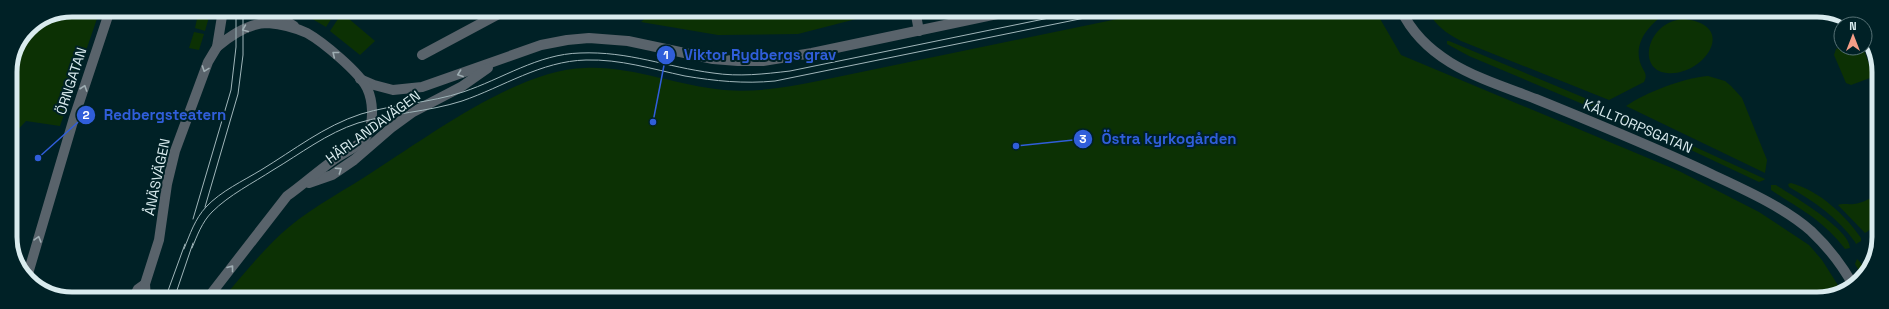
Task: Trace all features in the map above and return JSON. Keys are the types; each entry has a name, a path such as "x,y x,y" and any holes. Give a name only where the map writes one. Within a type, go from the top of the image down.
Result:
{"street":[{"name":"ÖRNGATAN","path":"29,271 74,118 108,17"},
{"name":"ÅNÄSVÄGEN","path":"145,284 159,240 175,151 208,62 217,47 222,17"},
{"path":"280,17 302,30 340,59 360,79"},
{"path":"422,55 493,17"},
{"path":"916,17 919,31"},
{"name":"HÄRLANDAVÄGEN","path":"360,79 374,85 393,90 413,89 548,44 589,38 628,41 713,59 763,61 812,53 984,17"},
{"name":"KÅLLTORPSGATAN","path":"1405,17 1415,35 1432,51 1446,61 1479,77 1671,155 1775,206 1809,229 1828,247 1850,280"},
{"path":"217,47 243,29 261,24 275,24 302,30"},
{"name":"HÄRLANDAVÄGEN","path":"304,185 332,175 354,160 391,128 413,112 461,87 497,62"},
{"name":"HÄRLANDAVÄGEN","path":"212,292 287,196 304,185 335,159 365,139 369,132 372,120 370,96 360,79"},
{"path":"136,292 145,284"},
{"path":"145,284 146,292"}],"green space":[{"path":"72,17 98,17 60,126 26,121 17,131 18,61 26,41 41,26 51,21"},
{"path":"197,17 209,17 205,31 195,28"},
{"path":"309,17 332,17 326,27"},
{"path":"339,17 347,17 375,41 360,55 330,31"},
{"path":"646,17 864,17 798,34 718,35 641,22"},
{"path":"1127,17 1379,17 1401,55 1679,171 1759,212 1809,245 1822,260 1839,287 1824,292 228,292 271,244 289,227 309,212 475,107 532,80 559,71 585,68 603,68 638,73 689,85 736,91 771,89 818,81"},
{"path":"1432,17 1660,17 1651,25 1640,44 1639,58 1646,75 1644,82 1609,100 1461,41 1442,28"},
{"path":"1684,19 1701,23 1710,31 1713,40 1710,50 1703,59 1693,67 1680,72 1667,73 1657,70 1651,64 1649,55 1650,46 1654,36 1661,28 1671,22"},
{"path":"194,32 204,34 199,50 189,48"},
{"path":"1447,41 1599,104 1592,106 1585,105 1469,56 1447,44"},
{"path":"1834,56 1866,56 1871,69 1870,78 1851,85 1846,83"},
{"path":"1708,76 1725,81 1742,98 1767,160 1765,173 1626,106 1666,86 1698,77"},
{"path":"1621,113 1765,179 1759,182 1625,121 1622,118"},
{"path":"1791,183 1812,192 1831,205 1855,229 1861,238 1861,241 1856,244 1841,225 1825,211 1789,187 1788,184"},
{"path":"1771,185 1776,185 1831,222 1847,240 1850,248 1845,249 1820,223 1771,190"},
{"path":"1872,197 1872,227 1865,233 1838,205 1861,203"},
{"path":"1857,259 1863,267 1859,272 1855,264"}],"tram line":[{"path":"193,219 231,90 236,47 236,17"},
{"path":"205,207 238,94 243,55 243,17"},
{"path":"184,249 199,217 206,207 218,196 334,125 361,114 438,99 463,92 535,62 549,58 565,54 580,53 615,54 713,73 732,75 761,74 790,71 1054,17"},
{"path":"192,248 205,220 226,200 335,132 358,123 383,117 449,105 553,65 569,61 599,60 624,63 685,76 730,82 775,81 1090,17"},
{"path":"176,292 193,243"},
{"path":"168,292 185,244"}],"place":[{"name":"Viktor Rydbergs grav","path":"653,122"},
{"name":"Östra kyrkogården","path":"1016,146"},
{"name":"Redbergsteatern","path":"38,158"}]}
